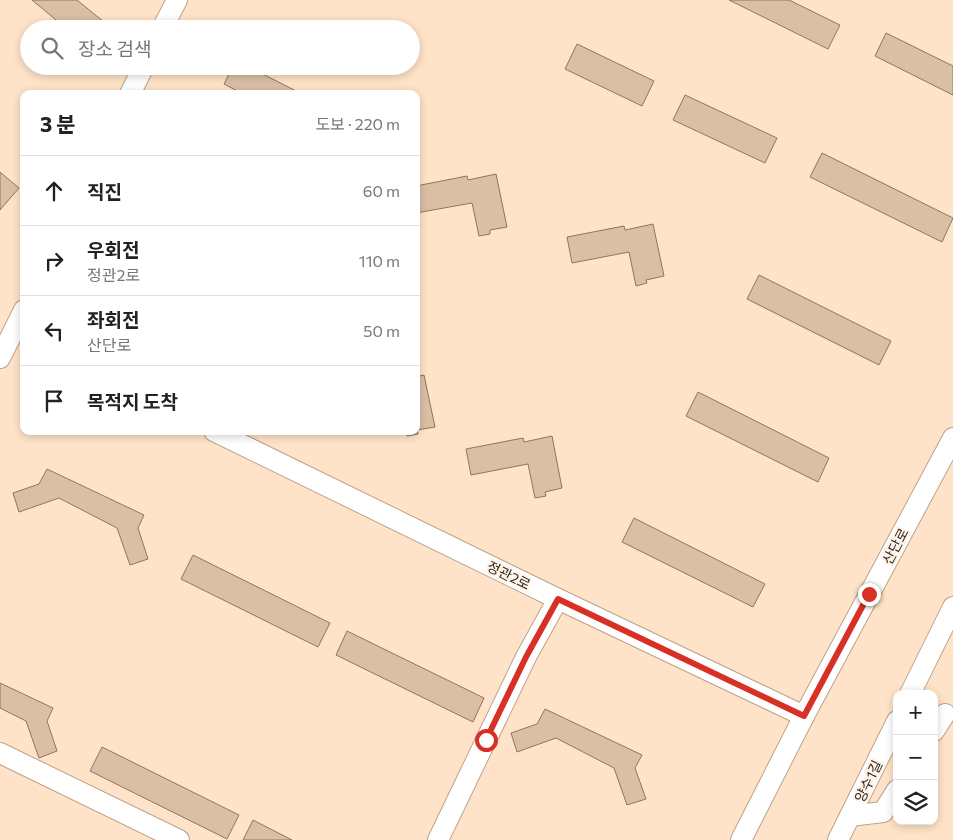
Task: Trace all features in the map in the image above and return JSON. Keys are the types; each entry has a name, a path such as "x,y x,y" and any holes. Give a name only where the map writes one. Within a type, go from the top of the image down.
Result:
{"street":[{"path":"167,20 177,0"},
{"path":"132,90 140,75"},
{"path":"0,358 20,318"},
{"name":"정관2로","path":"222,435 558,599 804,716"},
{"name":"산단로","path":"741,840 804,716 953,438"},
{"path":"438,840 526,657 558,599"},
{"path":"912,690 953,607"},
{"path":"938,725 945,714"},
{"name":"양수1길","path":"838,840 893,729"},
{"path":"0,753 179,840"},
{"path":"850,816 883,812 893,796"}],"building":[{"path":"32,0 77,0 102,20 56,20"},
{"path":"729,0 789,0 840,25 828,49"},
{"path":"886,33 953,66 953,95 875,56"},
{"path":"577,44 654,81 642,106 565,69"},
{"path":"228,75 265,75 294,90 235,90 224,84"},
{"path":"685,95 777,138 765,163 673,120"},
{"path":"822,153 953,218 942,242 810,177"},
{"path":"0,172 19,188 0,210"},
{"path":"496,174 507,227 490,230 490,234 479,236 472,203 420,212 420,185 467,176 468,180"},
{"path":"653,224 664,276 646,280 647,283 636,286 629,252 572,263 567,237 624,226 625,230"},
{"path":"759,275 891,341 879,365 747,299"},
{"path":"424,375 435,427 420,430 420,376"},
{"path":"698,392 829,458 818,482 686,416"},
{"path":"552,436 562,488 545,492 546,496 535,498 528,464 471,475 466,449 523,438 524,442"},
{"path":"47,469 144,515 138,528 148,559 130,565 117,528 59,498 19,512 13,493 39,484"},
{"path":"634,518 765,584 753,607 622,542"},
{"path":"193,555 330,623 318,647 181,579"},
{"path":"347,631 484,698 473,722 336,655"},
{"path":"0,683 53,708 47,721 57,751 39,758 26,721 0,708"},
{"path":"545,709 642,755 635,768 646,799 627,805 614,768 556,738 517,752 511,733 537,724"},
{"path":"102,747 239,815 227,839 90,771"},
{"path":"253,820 292,840 243,840"}],"route":[{"path":"486,740 526,657 558,599 804,716 869,594"}]}
